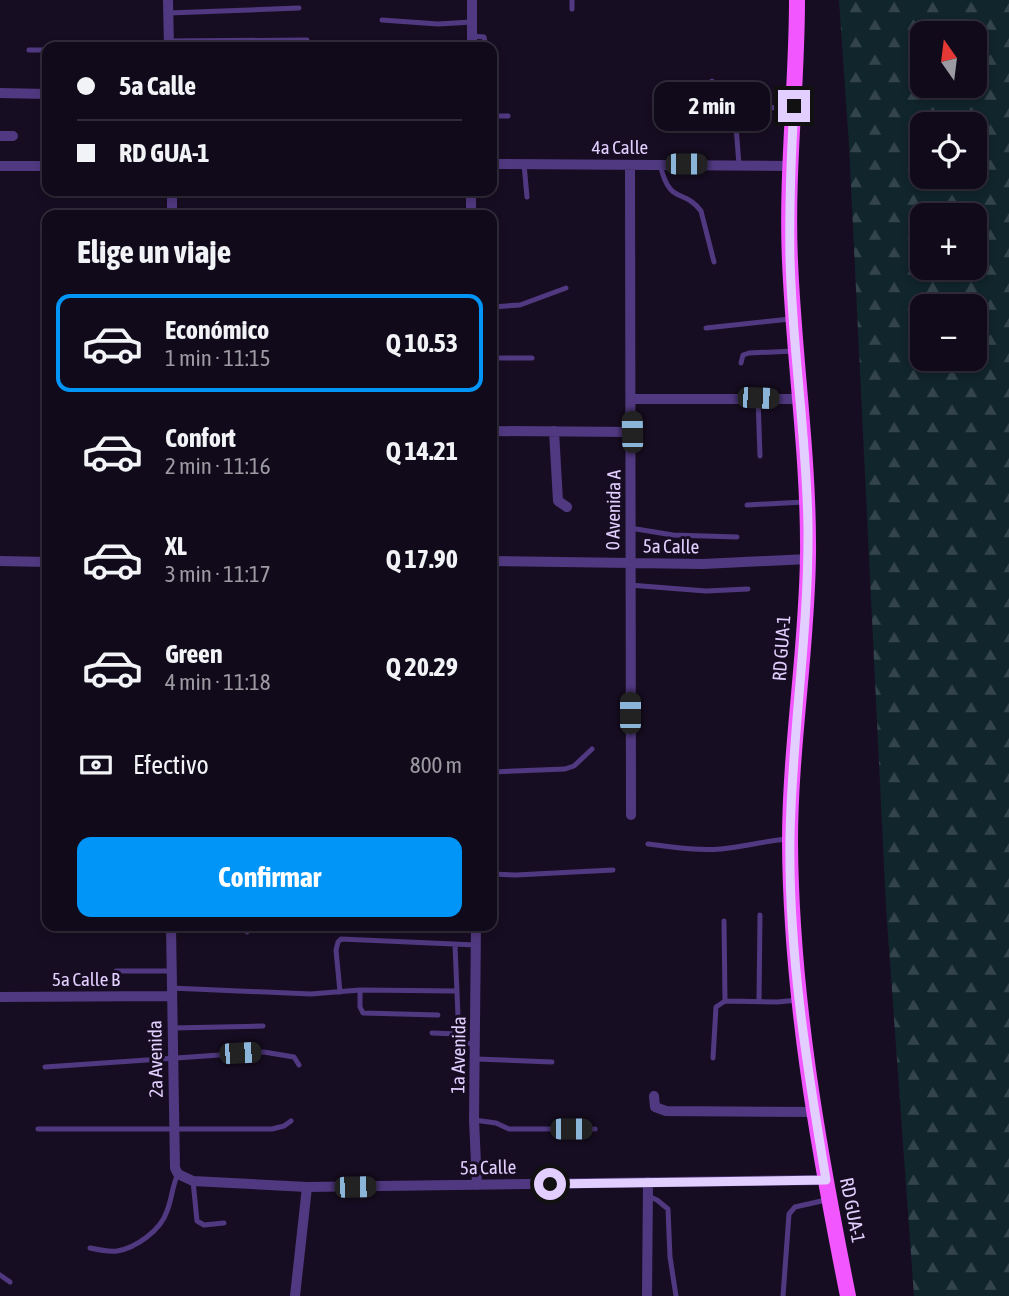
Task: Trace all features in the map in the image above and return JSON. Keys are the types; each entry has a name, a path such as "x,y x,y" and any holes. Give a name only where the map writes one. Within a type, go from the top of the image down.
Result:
{"main road":[{"name":"RD GUA-1","path":"797,0 790,260 808,501 808,559 792,775 790,839 800,1000 829,1200 848,1296"}],"street":[{"path":"168,0 169,42"},
{"path":"472,0 472,42"},
{"path":"0,93 42,94"},
{"path":"0,136 13,136"},
{"name":"4a Calle","path":"497,164 791,166"},
{"name":"0 Avenida A","path":"630,165 631,815"},
{"path":"0,166 42,166"},
{"path":"632,398 800,399"},
{"path":"497,431 632,432"},
{"path":"554,431 558,501 567,508"},
{"name":"5a Calle","path":"497,561 703,564 808,559"},
{"path":"0,561 42,562"},
{"name":"2a Avenida","path":"171,931 175,1168 178,1174"},
{"name":"1a Avenida","path":"476,931 474,1120 477,1185"},
{"name":"5a Calle B","path":"0,997 171,992"},
{"path":"654,1096 655,1107 666,1111 815,1112"},
{"path":"178,1174 193,1181"},
{"name":"5a Calle","path":"193,1181 307,1187 826,1180"},
{"path":"647,1296 648,1182"},
{"path":"295,1296 307,1187"}],"lane":[{"path":"572,0 572,9"},
{"path":"168,13 299,8"},
{"path":"382,20 438,24 472,22"},
{"path":"472,42 484,37 484,42"},
{"path":"238,42 307,40"},
{"path":"29,50 42,50"},
{"path":"712,81 718,95 725,102 739,106 794,106"},
{"path":"497,116 508,116"},
{"path":"736,126 739,165"},
{"path":"524,164 527,197"},
{"path":"660,164 669,190 696,205 701,211 714,262"},
{"path":"497,307 520,305 566,288"},
{"path":"706,328 794,319"},
{"path":"741,363 743,355 749,353 796,351"},
{"path":"497,358 532,358"},
{"path":"758,398 760,456"},
{"path":"747,505 808,501"},
{"path":"629,528 673,534 737,537"},
{"path":"629,585 706,591 748,589"},
{"path":"497,772 565,769 575,766 592,749"},
{"path":"648,844 687,849 721,849 761,841 790,839"},
{"path":"497,874 613,870"},
{"path":"760,915 760,1002"},
{"path":"724,921 725,1001"},
{"path":"340,992 336,950 341,939 476,945"},
{"path":"455,945 459,1043 476,1044"},
{"path":"116,971 171,971"},
{"path":"171,992 310,994 360,990 457,991"},
{"path":"360,990 362,1013 438,1015"},
{"path":"713,1058 718,1003 800,1000"},
{"path":"172,1028 263,1026"},
{"path":"432,1033 458,1034"},
{"path":"46,1067 172,1056 264,1052 294,1057 299,1065"},
{"path":"476,1059 552,1062"},
{"path":"474,1120 496,1123 509,1129 594,1129"},
{"path":"38,1129 272,1129 291,1121"},
{"path":"90,1248 121,1250 138,1243 154,1231 167,1214 173,1184 178,1174"},
{"path":"193,1181 197,1220 204,1225 224,1223"},
{"path":"648,1196 668,1209 676,1296"},
{"path":"783,1296 789,1214 795,1207 829,1200"},
{"path":"0,1275 10,1282"}],"green space":[{"path":"839,0 1009,0 1009,1296 914,1296 886,907 849,145"}],"route":[{"path":"550,1184 826,1180 800,1000 791,877 792,775 808,559 808,501 790,260 794,106"}]}
